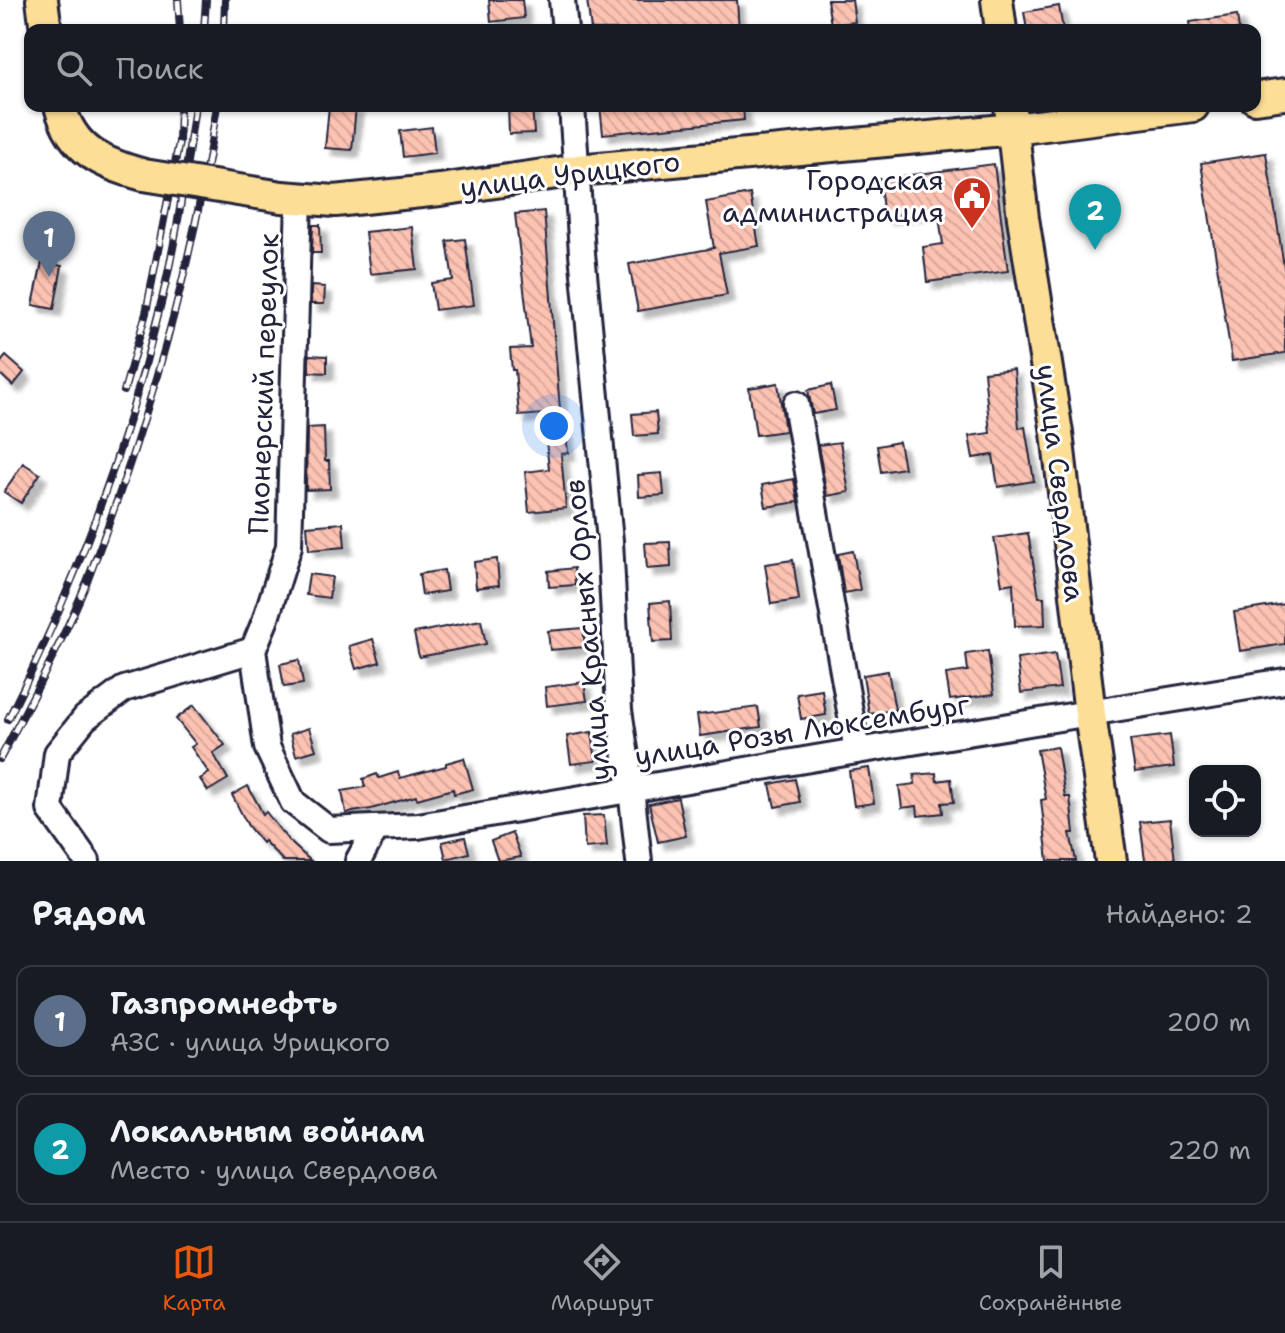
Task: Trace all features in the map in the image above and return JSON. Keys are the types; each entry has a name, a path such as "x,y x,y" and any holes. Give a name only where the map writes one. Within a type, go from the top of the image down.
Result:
{"main road":[{"path":"42,0 45,24"},
{"path":"997,0 1000,24"},
{"path":"1261,97 1285,94"},
{"name":"улица Урицкого","path":"63,112 72,134 96,158 113,166 144,175 335,201 1012,117 1094,112"},
{"name":"улица Свердлова","path":"1012,117 1023,218 1057,433 1090,714 1111,861"}],"street":[{"path":"562,0 564,24"},
{"name":"улица Красных Орлов","path":"573,112 582,253 610,541 619,710 639,861"},
{"name":"Пионерский переулок","path":"290,197 289,546 253,650 267,747 293,802 329,830"},
{"path":"796,404 857,751"},
{"path":"87,861 50,809 57,753 85,718 124,689 253,650"},
{"name":"улица Розы Люксембург","path":"329,830 418,826 1285,681"},
{"path":"358,861 376,828"}],"building":[{"path":"489,0 522,0 524,18 491,22"},
{"path":"587,0 737,0 739,24 590,24"},
{"path":"827,0 852,0 855,22 831,24"},
{"path":"1059,6 1062,24 1026,24 1024,12"},
{"path":"1237,15 1238,24 1190,24"},
{"path":"328,112 355,112 352,150 325,148"},
{"path":"508,112 532,112 534,133 509,134"},
{"path":"601,112 743,112 744,120 603,134"},
{"path":"432,127 435,153 403,157 400,131"},
{"path":"1266,153 1285,273 1285,353 1232,361 1201,163"},
{"name":"Городская администрация","path":"994,164 1008,271 927,282 923,247 943,244 938,210 884,217 879,179"},
{"path":"750,194 759,246 719,253 727,295 638,311 629,264 714,248 706,202"},
{"path":"544,211 561,422 565,422 568,453 561,454 566,508 529,512 525,472 549,469 543,414 519,416 515,370 512,370 510,349 531,348 515,214"},
{"path":"313,225 320,225 321,253 312,253"},
{"path":"412,227 417,269 370,274 365,232"},
{"path":"465,239 474,305 435,310 431,283 453,280 447,241"},
{"path":"42,262 62,266 54,309 33,305"},
{"path":"311,286 325,287 324,304 311,304"},
{"path":"309,355 327,356 327,373 309,372"},
{"path":"6,356 24,372 13,386 0,374 0,363"},
{"path":"1014,369 1019,428 1025,427 1034,481 998,487 993,455 973,458 969,436 990,433 984,372"},
{"path":"778,383 785,431 756,435 749,388"},
{"path":"831,385 836,410 813,414 808,390"},
{"path":"656,412 658,434 634,436 632,414"},
{"path":"324,427 330,489 306,490 307,428"},
{"path":"840,442 849,492 827,496 818,445"},
{"path":"899,442 904,468 881,472 877,446"},
{"path":"23,463 40,474 21,503 4,492"},
{"path":"662,473 664,495 639,497 638,475"},
{"path":"794,479 798,502 766,507 762,485"},
{"path":"343,523 345,547 309,550 307,526"},
{"path":"1028,533 1039,597 1044,597 1045,625 1015,626 1013,583 1002,585 994,538"},
{"path":"670,542 671,567 647,569 645,543"},
{"path":"853,551 860,590 844,593 838,554"},
{"path":"497,559 499,585 476,588 474,562"},
{"path":"793,560 799,600 771,604 765,564"},
{"path":"574,568 575,585 549,587 548,571"},
{"path":"444,570 447,591 422,595 419,574"},
{"path":"309,574 332,577 329,598 306,595"},
{"path":"670,601 672,641 653,642 650,603"},
{"path":"1285,604 1285,644 1240,651 1234,612"},
{"path":"481,620 486,644 419,657 414,633"},
{"path":"583,628 585,647 550,650 548,631"},
{"path":"373,639 380,662 356,669 349,646"},
{"path":"988,651 994,694 950,700 946,674 968,671 966,654"},
{"path":"1055,654 1060,688 1021,693 1017,659"},
{"path":"299,660 303,684 284,687 280,664"},
{"path":"888,671 895,710 869,714 863,675"},
{"path":"584,682 587,701 547,706 545,687"},
{"path":"822,690 826,715 801,719 797,694"},
{"path":"194,705 225,745 213,753 228,779 208,791 200,779 209,773 191,747 196,744 176,719"},
{"path":"758,707 761,727 700,736 697,715"},
{"path":"309,728 316,750 296,756 290,734"},
{"path":"592,732 596,761 571,764 567,736"},
{"path":"1170,735 1174,767 1135,772 1130,740"},
{"path":"1057,747 1065,797 1070,797 1074,833 1070,833 1076,861 1048,861 1041,800 1046,799 1037,750"},
{"path":"464,758 473,789 454,794 453,789 346,813 342,791 365,787 363,779 398,772 400,778"},
{"path":"869,768 874,803 854,806 849,771"},
{"path":"936,773 937,781 951,779 954,802 942,803 943,813 918,816 917,806 902,808 899,786 915,784 914,775"},
{"path":"795,779 800,802 775,807 770,784"},
{"path":"248,786 263,814 266,812 289,841 311,861 283,861 264,841 262,843 248,826 232,795"},
{"path":"678,798 686,836 658,842 649,804"},
{"path":"604,815 607,846 585,848 583,816"},
{"path":"1170,819 1175,861 1145,861 1140,822"},
{"path":"512,833 521,857 498,861 491,841"},
{"path":"465,837 469,853 446,859 442,842"}],"railway":[{"path":"178,0 180,24"},
{"path":"204,24 206,0"},
{"path":"224,24 225,0"},
{"path":"124,391 146,313 179,142 180,112"},
{"path":"8,719 75,572 130,418 170,264 194,112"},
{"path":"0,759 78,602 130,464 181,287 216,112"}],"place":[{"name":"Городская администрация","path":"972,230"},
{"name":"Локальным войнам","path":"1095,250"},
{"name":"Газпромнефть","path":"49,277"}]}
